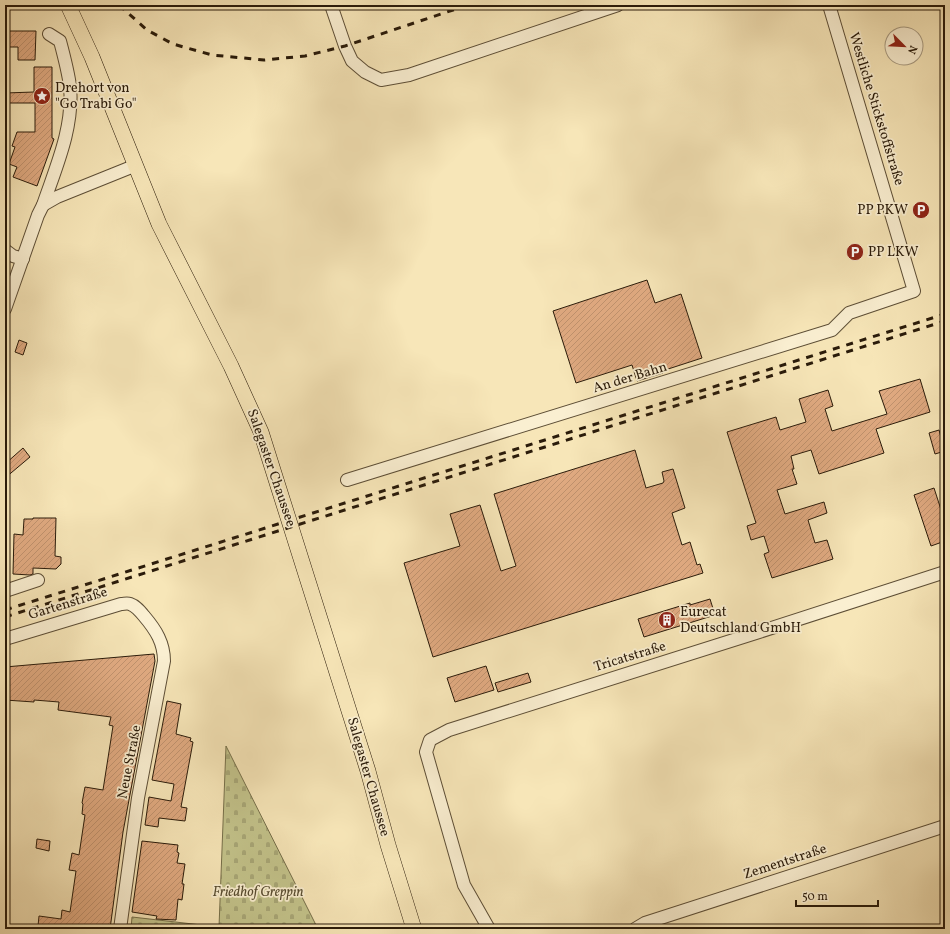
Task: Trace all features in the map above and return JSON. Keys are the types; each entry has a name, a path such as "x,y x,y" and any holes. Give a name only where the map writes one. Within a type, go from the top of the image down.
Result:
{"main road":[{"name":"Salegaster Chaussee","path":"68,5 92,57 158,224 234,373 261,432 368,771 388,845 414,929"}],"street":[{"path":"331,5 345,46 352,61 365,72 381,80 409,75 618,5"},
{"name":"Westliche Stickstoffstraße","path":"829,5 914,291"},
{"path":"5,309 38,215 43,205 68,127 70,87 66,64 60,41 49,34"},
{"path":"43,205 57,197 134,166"},
{"path":"5,250 13,256 23,259"},
{"name":"An der Bahn","path":"347,480 832,330 849,313 914,291"},
{"name":"Tricatstraße","path":"490,929 464,885 426,752 430,740 449,730 945,572"},
{"path":"5,590 38,580"},
{"name":"Gartenstraße","path":"5,639 121,604 129,604 138,609"},
{"name":"Neue Straße","path":"120,929 138,798 164,661 164,652 157,633 138,609"},
{"name":"Zementstraße","path":"635,929 653,920 945,826"}],"green space":[{"name":"Friedhof Greppin","path":"226,746 318,929 131,929 132,917 219,927"}],"building":[{"path":"9,31 36,31 35,60 18,60 18,47 9,47"},
{"path":"34,67 52,67 52,138 54,139 37,186 13,177 17,167 9,164 15,147 12,146 17,132 35,132 35,103 5,103 5,93 34,92"},
{"path":"647,280 655,303 681,294 702,358 637,381 632,365 576,383 553,311"},
{"path":"19,340 27,343 23,355 15,352"},
{"path":"920,379 930,412 876,429 884,453 819,474 811,450 791,456 794,469 792,469 797,484 777,490 785,514 824,502 827,513 808,520 815,543 827,540 833,559 772,578 764,554 769,552 764,536 751,540 747,526 756,523 727,432 776,417 780,430 806,422 799,399 828,390 833,406 825,409 832,431 887,414 879,391"},
{"path":"939,430 945,451 935,454 929,433"},
{"path":"23,448 30,457 5,478 5,464"},
{"path":"635,450 646,488 663,483 662,472 673,469 685,508 672,513 682,545 690,542 697,565 700,564 703,573 433,657 404,563 460,546 450,514 480,505 501,571 516,566 494,494"},
{"path":"934,488 945,522 945,541 931,546 914,495"},
{"path":"56,518 55,556 61,557 61,564 56,569 33,568 33,574 30,575 13,574 14,534 23,535 24,519"},
{"name":"Eurecat Deutschland GmbH","path":"710,599 715,615 644,637 638,619 690,603 690,605"},
{"path":"154,654 155,661 123,832 110,929 62,929 38,926 39,916 61,919 62,910 70,912 76,871 69,870 72,853 79,855 85,815 82,814 82,803 85,787 103,790 113,726 109,725 111,717 58,710 59,702 5,700 5,667"},
{"path":"486,666 494,690 455,702 447,678"},
{"path":"528,673 531,682 498,692 495,683"},
{"path":"167,701 181,704 176,734 191,738 190,741 193,742 181,807 187,808 185,821 159,818 158,827 145,825 149,797 171,801 174,784 152,780"},
{"path":"37,839 50,841 49,851 36,848"},
{"path":"142,841 178,845 177,852 179,853 177,863 185,864 182,884 184,884 182,900 178,899 176,920 156,919 157,916 132,912"}],"railway":[{"path":"119,5 147,30 173,44 212,55 264,60 305,56 345,46 468,5"},
{"path":"5,610 945,314"},
{"path":"5,617 945,321"}],"place":[{"name":"Drehort von \"Go Trabi Go\"","path":"42,96"},
{"name":"PP PKW","path":"921,210"},
{"name":"PP LKW","path":"855,252"},
{"name":"Eurecat Deutschland GmbH","path":"667,620"}]}
